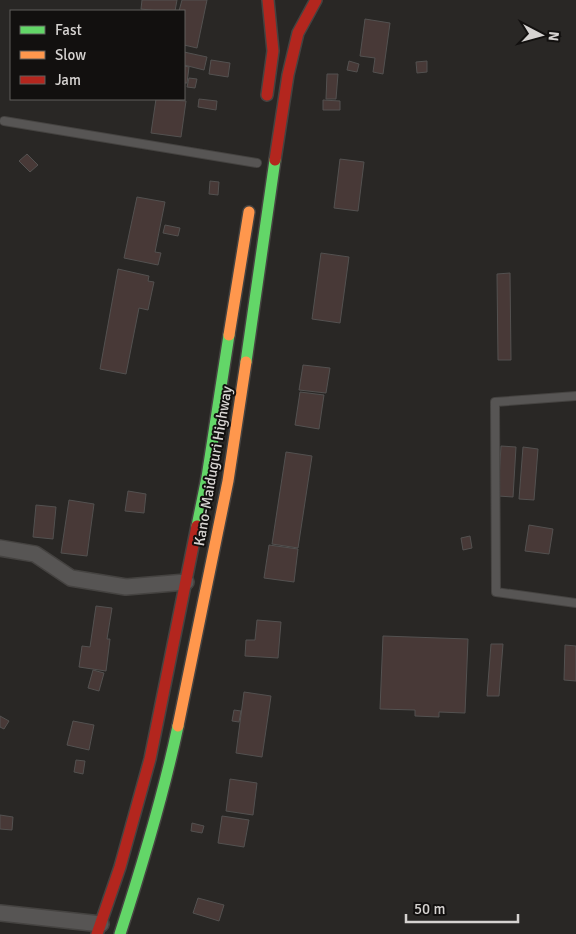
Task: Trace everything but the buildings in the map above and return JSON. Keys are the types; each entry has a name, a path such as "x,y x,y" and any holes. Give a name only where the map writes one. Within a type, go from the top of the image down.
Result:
{"highway":[{"path":"298,6 316,0"},
{"name":"Kano-Maiduguri Highway","path":"120,934 140,872 170,764 180,719 228,481 288,76 298,33 316,0"},
{"path":"265,106 273,51 273,1"},
{"name":"Kano-Maiduguri Highway","path":"99,929 120,867 150,759 207,477 251,202"}],"street":[{"path":"0,548 35,554 71,578 126,587 186,582"},
{"path":"0,914 99,929"}],"lane":[{"path":"4,121 257,163"},
{"path":"576,396 495,402 496,592 576,602"}],"traffic: fast":[{"path":"246,362 275,160"},
{"path":"197,526 207,477 229,335"},
{"path":"120,934 152,831 178,726"}],"traffic: slow":[{"path":"229,335 249,212"},
{"path":"178,726 228,481 246,362"}],"traffic: jam":[{"path":"267,95 273,51 268,0"},
{"path":"275,160 288,75 298,33 316,0"},
{"path":"97,934 120,867 150,759 197,526"}]}
